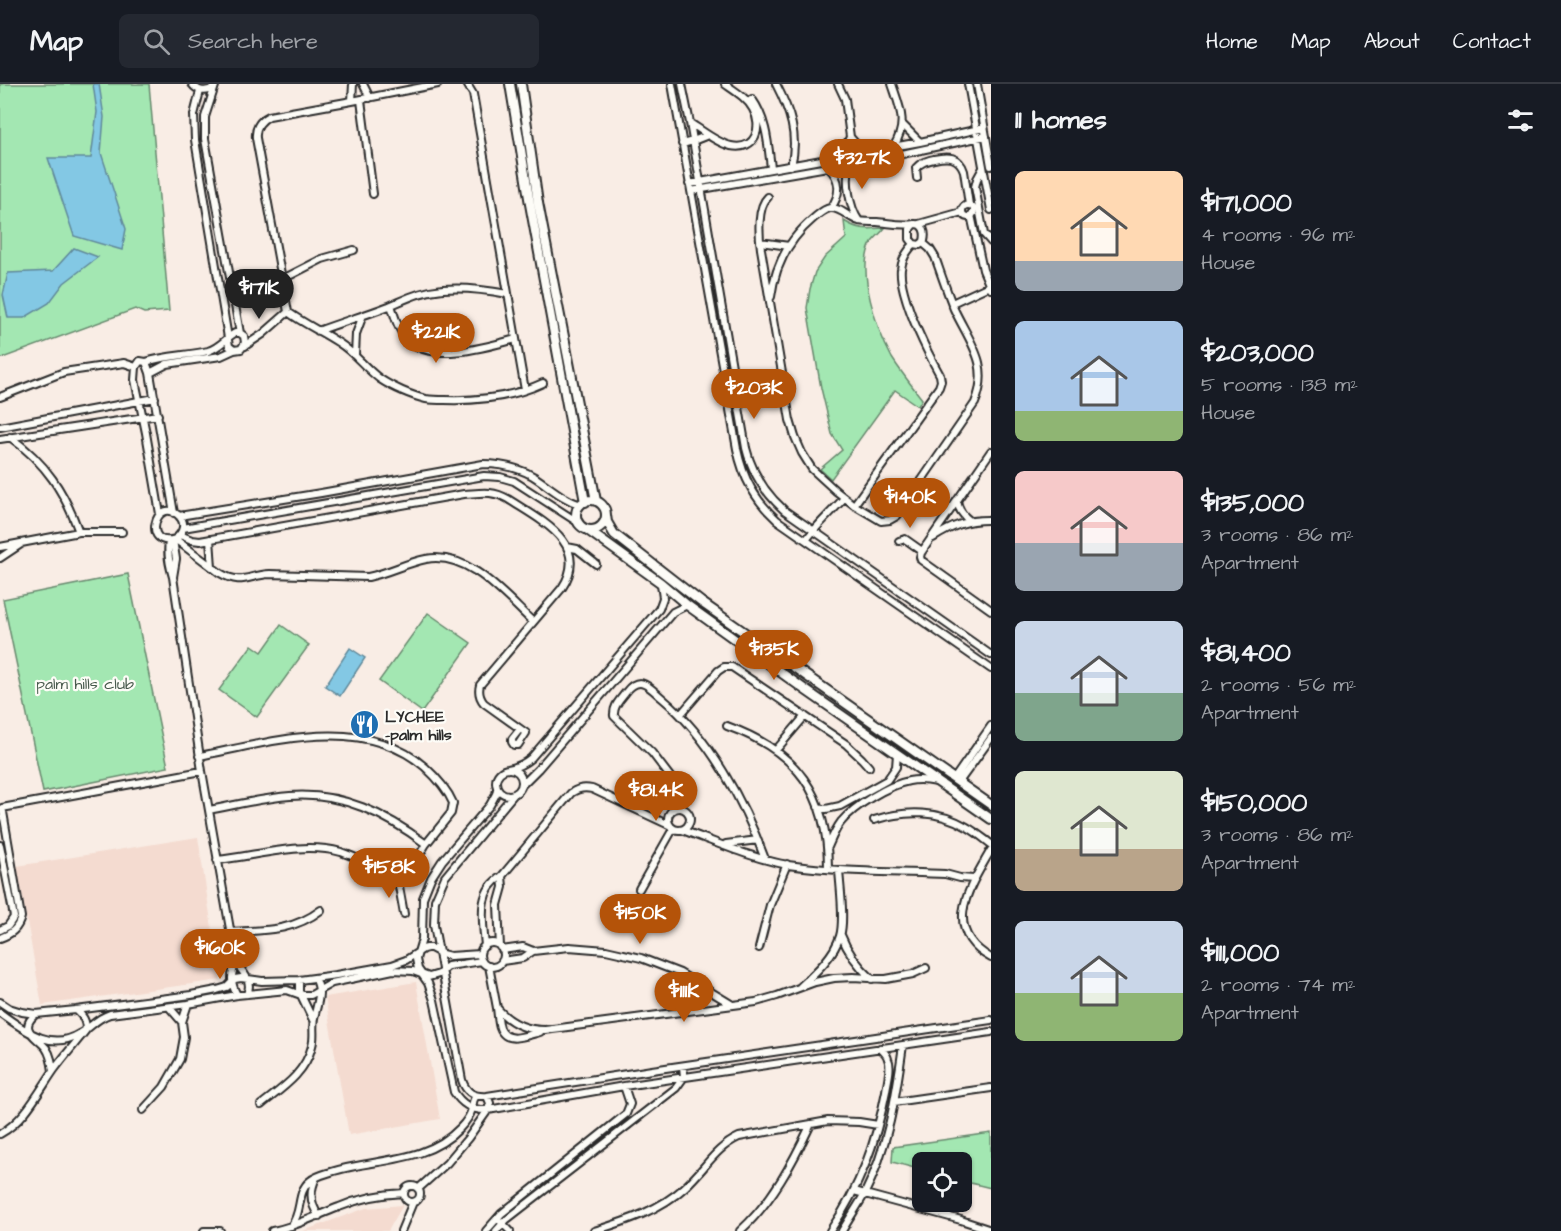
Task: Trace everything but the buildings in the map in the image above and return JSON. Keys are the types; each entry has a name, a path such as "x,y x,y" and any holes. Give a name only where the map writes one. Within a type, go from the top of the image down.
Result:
{"street":[{"path":"192,84 200,91 208,91 216,85"},
{"path":"363,84 370,98"},
{"path":"438,84 269,116 260,122 256,138 288,312 337,341 393,387 426,399 491,398 543,383"},
{"path":"467,84 473,94 525,390"},
{"path":"510,84 596,501 603,506 607,522 614,534 701,602 991,805"},
{"path":"520,84 534,203 583,504 577,512 579,524"},
{"path":"672,84 741,468 750,488 777,520 991,669"},
{"path":"682,84 748,457 759,481 770,497 784,510 991,655"},
{"path":"690,123 727,145 739,147 753,140 757,132 756,116 740,94 725,84"},
{"path":"776,84 791,118 794,150 790,165 792,173"},
{"path":"838,84 845,99 850,137 862,152"},
{"path":"892,84 903,125 897,146 902,154"},
{"path":"968,84 981,129 986,136 991,210"},
{"path":"977,84 981,129 978,138 987,167"},
{"path":"216,85 205,117 205,139 240,333 245,338 245,346"},
{"path":"352,101 354,85"},
{"path":"200,91 195,115 195,140 229,346 234,350"},
{"path":"752,99 765,125 771,168"},
{"path":"361,100 374,194"},
{"path":"903,125 920,142"},
{"path":"689,184 981,129"},
{"path":"682,144 708,135"},
{"path":"690,192 902,154 986,136"},
{"path":"841,156 850,137"},
{"path":"794,150 807,162"},
{"path":"916,178 916,168 922,162 946,157 956,159 963,166 983,270 990,287 952,303"},
{"path":"849,163 847,177 849,188 853,209 860,221"},
{"path":"828,167 837,179 839,189 831,208"},
{"path":"987,167 975,183 978,204 974,214 984,234 991,242"},
{"path":"837,179 847,177"},
{"path":"839,189 849,188"},
{"path":"768,197 762,206 760,242 784,390 795,437 812,469 844,498 881,521 894,518 975,404 981,386 980,360 974,343 952,303 930,249 923,243"},
{"path":"962,212 964,206 978,204"},
{"path":"770,304 777,271 789,246 805,226 824,210 836,208 850,218 860,221 897,225 916,224 962,212"},
{"path":"962,212 966,216 974,214"},
{"path":"916,224 922,226 925,232 923,243"},
{"path":"914,244 909,234 911,227 916,224"},
{"path":"760,242 789,246"},
{"path":"854,505 939,387 941,381 916,330 900,273 902,261 908,250 914,244 923,243"},
{"path":"283,279 322,259 354,250"},
{"path":"318,331 408,297 442,289 508,294"},
{"path":"391,305 407,340 427,351 458,351 516,339"},
{"path":"150,372 167,364 221,356 241,349 263,334 288,312"},
{"path":"355,355 356,334 363,315"},
{"path":"240,333 233,334 215,348 207,351 162,357 146,362 140,361 136,367 135,376 160,514 155,523 156,532 162,539 467,478 500,477 514,481 579,524 687,605 991,819"},
{"path":"146,362 150,372 176,514 181,519 168,556 169,565 173,577 202,771 230,932 236,963 248,979 250,987 247,994"},
{"path":"0,397 64,372 124,363 136,367"},
{"path":"0,428 155,398"},
{"path":"0,439 158,415"},
{"path":"146,433 156,435 160,431"},
{"path":"10,437 28,450 58,485 71,509 79,532"},
{"path":"149,451 163,449"},
{"path":"991,451 920,555 921,560 991,610"},
{"path":"160,514 166,512 176,514 322,492 465,466 493,464 514,468 534,477 564,498 583,504 596,501"},
{"path":"465,466 467,478"},
{"path":"176,537 200,541 424,501 488,492 508,499 560,536 571,559 566,581 478,690 484,703 520,729"},
{"path":"806,540 844,498"},
{"path":"957,500 959,510 965,518 970,520"},
{"path":"586,529 595,530 602,526 606,514"},
{"path":"930,539 970,520 991,520"},
{"path":"0,547 79,532 122,532"},
{"path":"176,537 198,557 227,577 242,580 270,574 368,577 428,558 459,562 481,574 533,622"},
{"path":"210,539 212,567"},
{"path":"899,541 905,539 922,551"},
{"path":"198,557 200,541"},
{"path":"0,558 21,543"},
{"path":"567,547 577,549 596,564"},
{"path":"661,584 663,598 659,609 531,758 524,764 502,771 496,777 496,795 490,805 442,861 431,878 423,898 422,939 416,964 428,983 434,1000 454,1092 458,1099 472,1108 488,1110 624,1086 991,1032"},
{"path":"687,605 668,617 514,794 445,877 440,888 434,912 434,925 462,1080 467,1091 476,1096 487,1096 991,1020"},
{"path":"659,609 668,617"},
{"path":"681,714 718,671 728,667 735,669 846,744 869,767"},
{"path":"682,808 683,797 678,787 652,753 617,720 614,711 630,688 641,682 681,714 688,723 723,773 743,807 765,859"},
{"path":"594,685 603,693"},
{"path":"776,750 805,716"},
{"path":"727,726 752,736 776,750 797,769 819,807 825,827 828,868"},
{"path":"956,780 991,726"},
{"path":"873,737 880,727"},
{"path":"200,756 317,736 360,737 380,741 415,759 432,773 452,800 453,806 451,813 426,844 407,876 398,881 388,878 347,854 322,848 291,849 217,860"},
{"path":"956,780 991,738"},
{"path":"819,807 840,806 883,782 894,772 897,754"},
{"path":"508,769 519,773 522,785"},
{"path":"0,938 16,929 21,917 1,810 202,771"},
{"path":"894,772 900,783"},
{"path":"828,848 836,829 855,808 900,783 918,780 937,782"},
{"path":"883,782 887,790"},
{"path":"875,787 879,794"},
{"path":"502,876 503,887 498,905 501,948 504,956 498,965 489,966 482,961 480,954 485,946 482,915 486,893 571,793 581,788 592,789 671,827 765,859 839,870 945,874 963,885"},
{"path":"497,789 507,796 514,794"},
{"path":"209,810 292,796 329,798 364,807 407,830 426,844"},
{"path":"639,889 671,827 668,819 669,813 676,808 682,808 688,812 690,821 688,826 682,830"},
{"path":"833,808 842,821"},
{"path":"874,820 904,813 934,815 963,825 991,844"},
{"path":"722,844 758,840"},
{"path":"0,845 14,917 8,926 0,930"},
{"path":"963,885 974,879 991,850"},
{"path":"759,948 770,905 787,864"},
{"path":"839,870 841,935 848,952 872,979"},
{"path":"963,885 974,879"},
{"path":"398,881 404,914"},
{"path":"0,883 8,885"},
{"path":"963,885 963,923 966,934 971,943 991,958"},
{"path":"230,932 290,927 321,910"},
{"path":"797,990 827,959 841,935"},
{"path":"485,946 493,944 501,948 523,947 533,951 569,947 606,950 641,958 680,973 731,1005"},
{"path":"0,1002 9,1008 36,1014 76,1010 191,995 223,988 235,979 241,978 262,981 299,980 392,965 427,948 450,956 480,954"},
{"path":"502,961 523,958 533,951"},
{"path":"466,955 467,963"},
{"path":"30,1034 49,1041 59,1041 78,1035 101,1017 110,1014 286,990 301,995 311,995 332,983 393,970 404,969 425,976 434,976 448,966 482,961"},
{"path":"236,963 232,982 237,995"},
{"path":"489,966 500,1028 506,1036 516,1038 545,1030 756,1002 834,978 900,977 926,968"},
{"path":"261,1105 300,1073 313,1045 313,1020 320,991 315,978"},
{"path":"687,1011 694,995 689,979"},
{"path":"299,980 299,991 313,1020"},
{"path":"143,1110 164,1087 180,1059 184,1037 182,1022 188,1004"},
{"path":"169,1007 182,1022"},
{"path":"497,1008 524,1028 545,1030"},
{"path":"0,1134 25,1113 53,1071 86,1030 86,1022 76,1010"},
{"path":"0,1013 30,1034 47,1050 53,1071"},
{"path":"30,1034 30,1021 36,1014"},
{"path":"842,1231 864,1194 883,1146 898,1083 903,1045"},
{"path":"830,1231 865,1168 878,1125 889,1060 880,1048"},
{"path":"496,1231 502,1223 676,1088 684,1077 683,1066"},
{"path":"652,1070 654,1082"},
{"path":"887,1082 898,1083"},
{"path":"486,1231 497,1218 626,1114 630,1104 624,1086"},
{"path":"894,1102 991,1088"},
{"path":"291,1226 298,1216 305,1187 310,1180 342,1169 408,1157 429,1150 446,1140 465,1122 476,1096"},
{"path":"418,1189 453,1156 488,1110 490,1102 487,1096"},
{"path":"626,1114 632,1122"},
{"path":"594,1231 640,1215 668,1200 692,1181 720,1148 739,1137 845,1120 878,1125"},
{"path":"616,1123 621,1129"},
{"path":"740,1231 764,1205 782,1179 811,1124"},
{"path":"316,1178 311,1194 313,1206 319,1216"},
{"path":"401,1231 413,1202 420,1195 418,1189 411,1186 404,1193 405,1199 413,1202"},
{"path":"854,1191 991,1230"},
{"path":"272,1231 319,1216 340,1206 375,1196 404,1193"},
{"path":"497,1218 510,1231"},
{"path":"204,1231 220,1231"}],"shaded area":[{"path":"198,837 220,980 42,1005 17,866"},
{"path":"416,982 440,1119 349,1135 325,997"},
{"path":"403,1205 388,1231 303,1231 366,1208"}],"green space":[{"path":"0,84 149,84 169,311 144,313 135,309 0,359"},
{"path":"844,221 860,228 885,228 872,242 867,254 867,284 870,300 892,358 922,399 918,406 895,390 831,479 820,469 842,450 832,434 821,388 807,308 815,272 825,257 846,238"},
{"name":"palm hills club","path":"128,574 168,767 43,792 3,599"},
{"path":"428,613 471,643 422,712 379,681"},
{"path":"281,625 309,645 257,717 219,690 252,645 262,652"},
{"path":"991,1133 991,1188 972,1183 972,1152 912,1152 912,1167 892,1162 893,1147"}],"water":[{"path":"93,84 99,84 104,117 101,153 126,229 122,250 74,236 48,158 91,158 97,112"},
{"path":"74,248 98,257 64,283 49,303 24,318 8,318 3,295 8,273 53,271"},
{"path":"350,648 365,658 340,696 325,686"}],"place":[{"name":"LYCHEE -palm hills","path":"364,725"}]}
